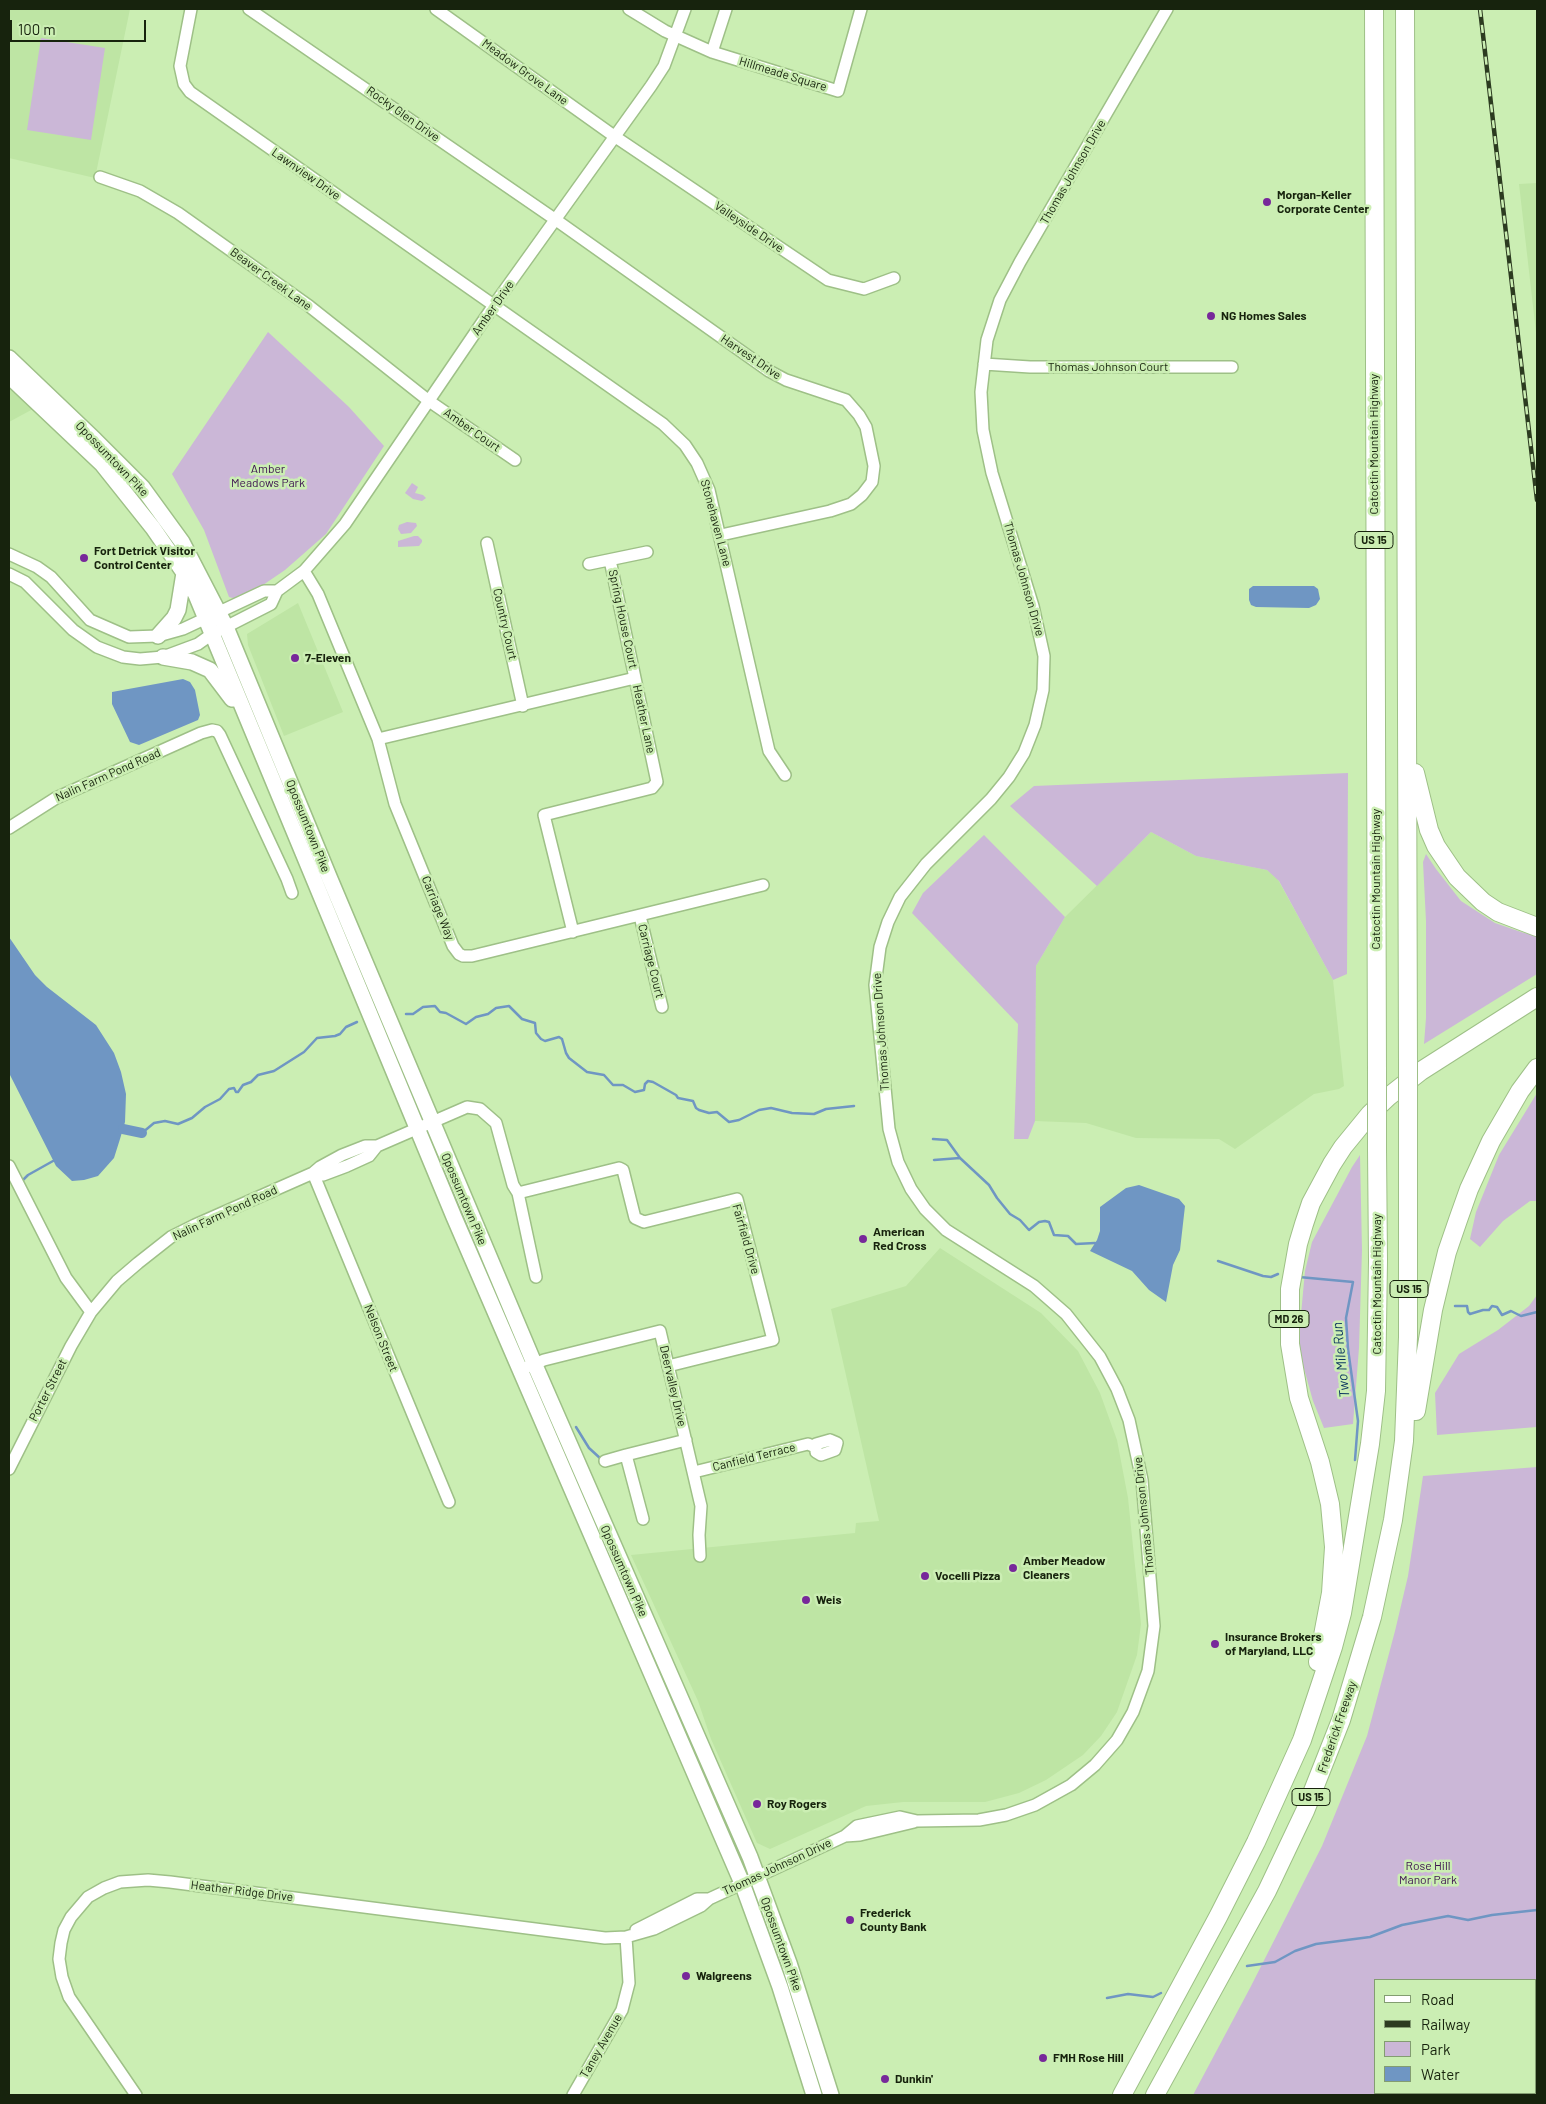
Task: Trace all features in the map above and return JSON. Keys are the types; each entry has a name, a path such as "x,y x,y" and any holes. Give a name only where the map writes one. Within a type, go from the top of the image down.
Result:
{"highway":[{"name":"Catoctin Mountain Highway","path":"1302,1740 1333,1647 1342,1613 1370,1444 1376,1391 1378,1332 1374,9"},
{"name":"US 15","path":"1400,1474 1405,1425 1408,1337 1405,9"},
{"path":"1408,743 1429,830 1446,863 1483,902 1515,920 1537,927"},
{"name":"MD 26","path":"1302,1740 1331,1593 1334,1548 1333,1525 1327,1489 1299,1398 1290,1344 1290,1288 1298,1244 1304,1224 1332,1164 1370,1114 1421,1071 1537,997"},
{"path":"1400,1474 1414,1430 1421,1373 1439,1281 1458,1220 1476,1172 1491,1141 1520,1091 1537,1068"},
{"name":"Frederick Freeway","path":"1155,2095 1267,1891 1322,1772 1341,1720 1372,1617 1386,1560 1400,1474"},
{"name":"US 15","path":"1122,2095 1218,1917 1302,1740"}],"main road":[{"name":"Opossumtown Pike","path":"9,358 142,487 182,542 212,615 212,634 383,1043 416,1128 527,1366 750,1858 789,1963 831,2095"},
{"name":"Opossumtown Pike","path":"9,376 102,464 141,511 212,615 226,627 431,1121 527,1366 742,1883 783,1995 814,2095"},
{"path":"158,636 174,618 178,610 184,573"},
{"path":"163,657 192,662 210,670 248,720"}],"street":[{"name":"Lawnview Drive","path":"191,9 180,66 184,84 190,92 494,305"},
{"name":"Rocky Glen Drive","path":"249,9 556,220"},
{"name":"Meadow Grove Lane","path":"436,9 614,136"},
{"name":"Hillmeade Square","path":"629,9 676,37 712,52 838,91 861,9"},
{"name":"Amber Drive","path":"9,574 25,582 41,601 73,630 97,647 123,657 140,659 163,657 198,644 212,634 271,604 277,591 304,571 345,524 494,305 664,66 685,9"},
{"path":"712,52 726,9"},
{"name":"Thomas Johnson Drive","path":"626,1937 643,1925 697,1899 709,1899 845,1836 860,1835 917,1821 974,1821 1006,1815 1046,1800 1083,1776 1117,1740 1133,1712 1146,1678 1154,1641 1153,1602 1140,1465 1129,1420 1109,1373 1079,1328 1053,1302 1021,1278 955,1238 925,1209 904,1175 894,1150 889,1129 875,986 877,960 883,934 894,908 908,886 926,864 991,799 1017,766 1035,725 1043,690 1044,656 1042,640 992,473 983,430 981,392 990,327 1009,284 1167,9"},
{"name":"Valleyside Drive","path":"614,136 828,280 864,288 894,278"},
{"name":"Beaver Creek Lane","path":"100,177 140,191 178,213 309,306 429,401"},
{"name":"Harvest Drive","path":"556,220 769,371 786,380 846,400 859,415 866,427 874,466 872,482 851,504 830,511 720,534"},
{"name":"Stonehaven Lane","path":"494,305 663,424 685,446 705,478 720,534 769,751 785,775"},
{"name":"Thomas Johnson Court","path":"984,364 1030,367 1232,367"},
{"name":"Amber Court","path":"429,401 515,460"},
{"name":"Country Court","path":"487,543 523,706"},
{"name":"Spring House Court","path":"589,564 647,552"},
{"name":"Amber Drive","path":"9,554 37,567 51,577 90,620 129,637 158,636 183,629 264,591 277,591"},
{"name":"Spring House Court","path":"610,560 635,678"},
{"name":"Carriage Way","path":"304,571 318,594 378,739 395,804 458,954 468,957 763,885"},
{"path":"41,601 58,585"},
{"name":"Heather Lane","path":"378,739 635,678 657,778 656,786 544,814 573,932"},
{"name":"Nalin Farm Pond Road","path":"9,828 56,798 212,730 217,731 292,893"},
{"name":"Carriage Court","path":"640,916 662,1007"},
{"path":"416,1128 467,1107 480,1109 496,1123 513,1185 518,1193 536,1277"},
{"name":"Nalin Farm Pond Road","path":"91,1312 117,1280 171,1237 313,1173 323,1175 370,1156 377,1146 416,1128"},
{"path":"9,1166 66,1278 91,1312"},
{"name":"Fairfield Drive","path":"518,1193 619,1168 623,1170 635,1218 644,1222 737,1199 773,1340 668,1366"},
{"name":"Nelson Street","path":"313,1173 450,1502"},
{"name":"Porter Street","path":"9,1469 71,1346 91,1312"},
{"name":"Deervalley Drive","path":"527,1366 660,1330 701,1506 700,1556"},
{"path":"604,1461 686,1440"},
{"name":"Canfield Terrace","path":"694,1472 808,1444 815,1446"},
{"path":"626,1455 643,1519"},
{"name":"Heather Ridge Drive","path":"136,2095 69,1996 62,1978 59,1960 61,1943 71,1917 88,1897 120,1882 148,1880 170,1882 605,1938 626,1937"},
{"name":"Taney Avenue","path":"573,2095 622,2010 629,1983 626,1937"}],"shaded area":[{"path":"9,9 130,9 95,178 9,158"},
{"path":"1537,183 1537,341 1519,184"},
{"path":"9,387 33,409 9,422"},
{"path":"298,603 343,712 284,736 248,645 247,634"},
{"path":"1151,832 1196,856 1267,870 1277,878 1333,980 1344,1086 1339,1089 1314,1094 1235,1149 1219,1139 1136,1138 1086,1123 1035,1121 1036,966 1065,917"},
{"path":"940,1248 1041,1313 1078,1351 1100,1393 1117,1440 1128,1498 1141,1624 1137,1655 1117,1712 1101,1736 1083,1755 1046,1780 1019,1793 985,1802 903,1802 866,1806 770,1849 757,1843 711,1739 698,1701 631,1555 855,1533 856,1523 879,1521 831,1309 906,1286"}],"green space":[{"path":"41,38 105,48 91,140 27,130"},
{"name":"Amber Meadows Park","path":"268,332 349,407 384,446 326,534 285,570 241,600 229,597 204,530 172,474"},
{"path":"412,483 418,487 415,493 426,498 422,501 413,499 405,493"},
{"path":"407,522 416,523 417,526 411,533 401,534 398,529 399,525"},
{"path":"418,536 422,540 419,546 398,547 398,541"},
{"path":"1348,773 1347,974 1333,980 1279,881 1267,870 1196,856 1151,832 1097,886 1010,806 1034,786"},
{"path":"984,835 1065,917 1036,966 1035,1121 1028,1139 1014,1139 1018,1024 912,913 923,893"},
{"path":"1426,854 1461,901 1495,923 1524,933 1537,935 1537,974 1424,1044 1426,1018 1426,921 1423,862"},
{"path":"1537,1093 1537,1201 1530,1201 1503,1221 1480,1247 1470,1239 1476,1212 1499,1155"},
{"path":"1360,1155 1362,1250 1359,1348 1353,1424 1324,1428 1313,1401 1298,1347 1305,1271 1312,1242"},
{"path":"1537,1295 1537,1427 1437,1435 1435,1393 1459,1354 1498,1330 1529,1306"},
{"name":"Rose Hill Manor Park","path":"1537,1467 1537,2095 1193,2095 1322,1846 1367,1736 1408,1576 1423,1476"}],"water":[{"path":"1253,586 1314,586 1318,589 1320,599 1316,605 1309,608 1256,607 1251,605 1249,600 1249,589"},
{"path":"183,679 190,682 195,690 200,715 198,720 139,745 130,742 112,704 112,692"},
{"path":"9,937 35,975 47,987 96,1025 114,1053 126,1094 125,1122 114,1158 98,1176 72,1181 56,1166 9,1073"},
{"path":"1139,1185 1179,1199 1185,1206 1180,1250 1173,1265 1166,1302 1149,1290 1132,1271 1090,1251 1100,1231 1100,1207 1126,1188"}],"waterway":[{"path":"406,1014 413,1014 423,1007 435,1006 440,1012 446,1013 466,1024 476,1017 488,1014 496,1008 509,1006 522,1019 535,1023 536,1033 541,1039 545,1041 559,1037 562,1039 569,1058 587,1072 604,1075 613,1085 623,1085 635,1092 644,1090 645,1084 648,1081 653,1082 678,1098 693,1101 699,1110 709,1113 717,1112 729,1122 739,1120 759,1110 771,1108 792,1113 814,1114 826,1109 854,1106"},
{"path":"142,1133 154,1123 165,1121 178,1124 192,1118 205,1107 220,1099 229,1089 234,1088 238,1092 243,1085 251,1082 258,1075 274,1071 304,1052 317,1038 335,1036 340,1034 346,1027 357,1022"},
{"path":"123,1129 142,1133"},
{"path":"933,1139 947,1140 960,1158 989,1185 1010,1214 1020,1220 1029,1230 1039,1222 1045,1221 1049,1222 1054,1235 1068,1236 1076,1244 1095,1243"},
{"path":"934,1160 960,1158"},
{"path":"22,1181 28,1175 53,1161"},
{"name":"Two Mile Run","path":"1218,1261 1263,1276 1271,1277 1278,1274"},
{"name":"Two Mile Run","path":"1299,1277 1353,1282 1346,1318 1348,1349 1358,1421 1355,1460"},
{"name":"Two Mile Run","path":"1455,1306 1467,1306 1470,1314 1489,1310 1492,1306 1497,1307 1502,1315 1511,1311 1521,1316 1537,1312"},
{"path":"576,1427 589,1448 601,1459"},
{"path":"1247,1966 1275,1962 1295,1951 1316,1944 1370,1937 1402,1925 1448,1916 1468,1920 1492,1915 1537,1910"},
{"path":"1107,1998 1128,1994 1153,1997 1161,1993"}],"railway":[{"path":"1480,9 1537,500"}],"place":[{"name":"Morgan-Keller Corporate Center","path":"1267,202"},
{"name":"NG Homes Sales","path":"1211,316"},
{"name":"Fort Detrick Visitor Control Center","path":"84,558"},
{"name":"7-Eleven","path":"295,658"},
{"name":"American Red Cross","path":"863,1239"},
{"name":"Amber Meadow Cleaners","path":"1013,1568"},
{"name":"Vocelli Pizza","path":"925,1576"},
{"name":"Weis","path":"806,1600"},
{"name":"Insurance Brokers of Maryland, LLC","path":"1215,1644"},
{"name":"Roy Rogers","path":"757,1804"},
{"name":"Frederick County Bank","path":"850,1920"},
{"name":"Walgreens","path":"686,1976"},
{"name":"FMH Rose Hill","path":"1043,2058"},
{"name":"Dunkin'","path":"885,2079"}]}
